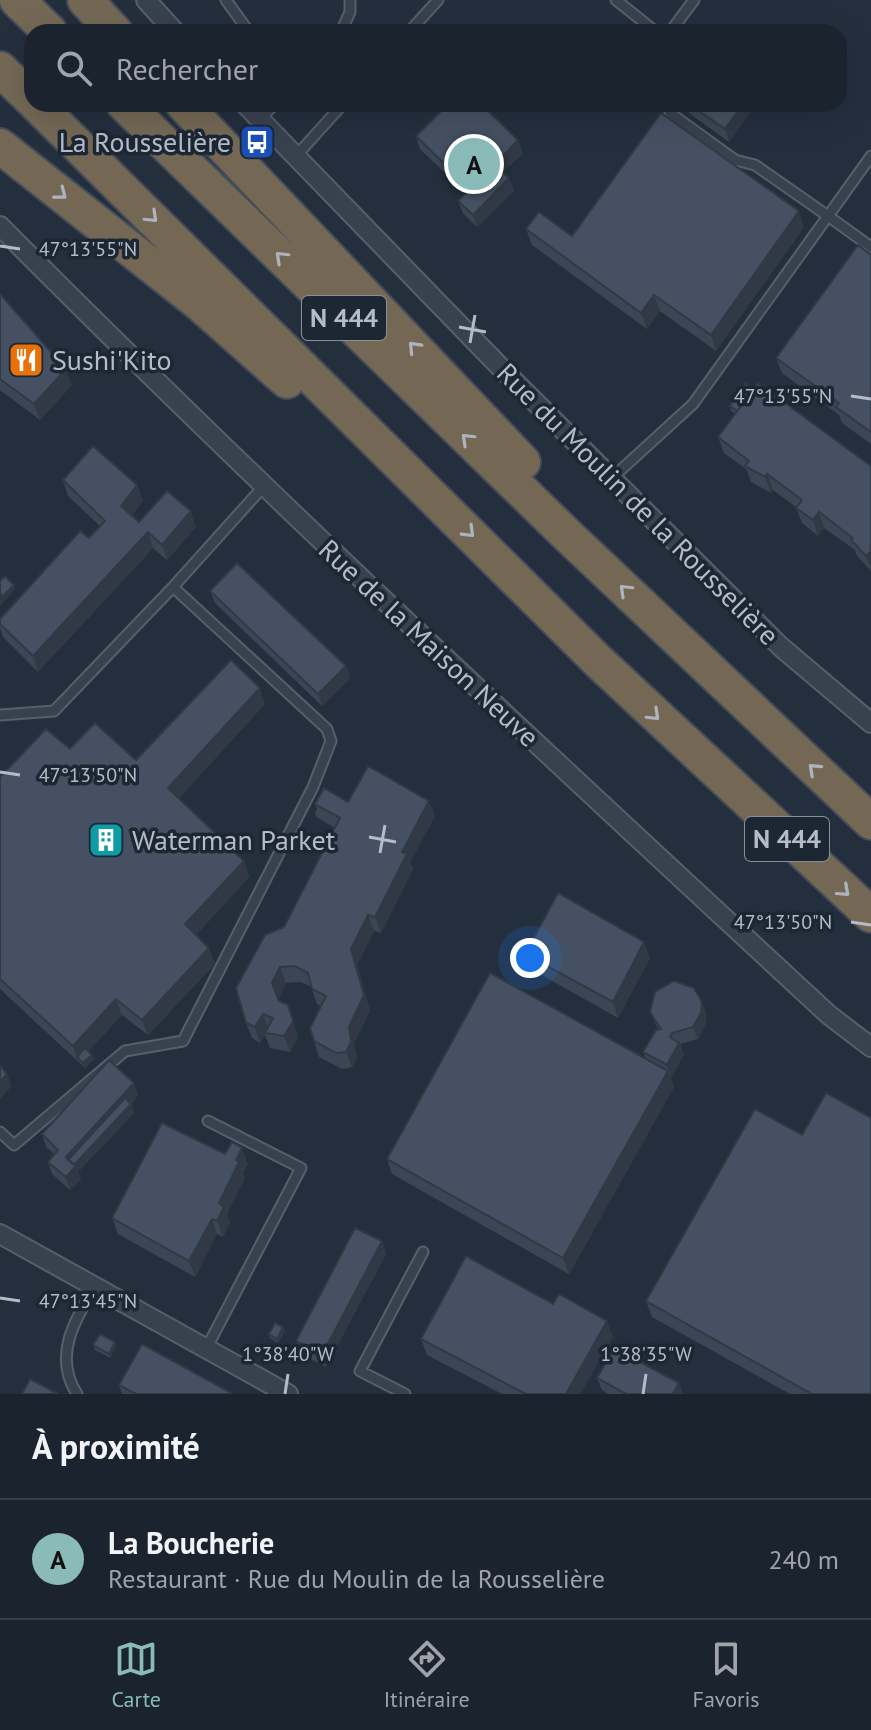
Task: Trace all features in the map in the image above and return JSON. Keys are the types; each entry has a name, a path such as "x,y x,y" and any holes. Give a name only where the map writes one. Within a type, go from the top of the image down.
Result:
{"highway":[{"path":"17,0 42,24"},
{"path":"85,0 108,24"},
{"name":"N 444","path":"0,69 24,92"},
{"name":"N 444","path":"44,112 598,661 871,915"},
{"name":"N 444","path":"132,112 564,532 871,822"},
{"path":"191,112 568,510 564,532"},
{"path":"0,146 200,304 324,416 355,418"}],"street":[{"path":"146,0 168,24"},
{"name":"Rue du Moulin de la Rousselière","path":"253,112 781,647 871,723"},
{"name":"Rue de la Maison Neuve","path":"0,226 263,487 829,1015 871,1047"},
{"path":"0,1234 288,1394"}],"lane":[{"path":"226,0 243,24"},
{"path":"345,24 350,12 350,0"},
{"path":"416,24 438,0"},
{"path":"616,0 646,24"},
{"path":"676,24 694,0"},
{"path":"260,119 267,112"},
{"path":"296,156 336,112"},
{"path":"670,113 735,160 755,165 871,247"},
{"path":"612,478 693,404 871,156"},
{"path":"0,715 54,711 173,587 263,487"},
{"path":"0,1132 14,1145 125,1051 183,1041 289,838 331,741 327,729 173,587"},
{"path":"206,1349 301,1168 208,1121"},
{"path":"405,1394 389,1391 360,1371 423,1252"},
{"path":"77,1394 70,1382 66,1349 78,1316 95,1287"}],"building":[{"path":"440,112 489,112 518,140 495,164 509,178 473,215 458,201 470,189 416,136"},
{"path":"701,112 737,112 725,129"},
{"path":"661,113 799,211 711,335 654,295 641,313 526,229 539,212 572,236"},
{"path":"858,245 871,255 871,432 836,407 839,403 776,358"},
{"path":"0,294 66,369 34,404 0,379"},
{"path":"746,383 753,389 737,411 730,406"},
{"path":"758,383 871,466 871,551 866,556 851,540 853,538 819,512 813,520 796,508 802,500 767,474 765,477 745,466 749,461 718,437"},
{"path":"93,446 137,485 121,506 139,522 167,491 191,511 162,545 148,532 33,656 0,624 0,619 80,531 89,538 105,521 63,480"},
{"path":"237,563 346,666 318,694 210,591"},
{"path":"5,576 14,585 2,597 0,581"},
{"name":"Waterman Parket","path":"231,660 260,688 168,788 244,861 185,924 209,948 142,1020 116,999 73,1046 0,979 0,775 46,729 70,749 95,723 136,760"},
{"path":"368,766 429,801 402,852 407,854 375,917 368,915 351,949 364,995 349,1027 351,1042 346,1052 336,1053 314,1041 310,1028 326,996 312,989 308,973 295,966 280,967 272,983 279,1001 288,1005 293,1021 284,1036 265,1033 273,1018 263,1014 255,1027 246,1023 236,988 265,935 284,927 340,818 315,804 324,788 348,802"},
{"path":"558,893 644,942 613,1002 525,954"},
{"path":"490,973 668,1071 563,1258 387,1159"},
{"path":"674,981 694,988 702,1002 701,1013 693,1027 672,1033 670,1037 679,1043 667,1065 643,1052 656,1030 661,1029 650,1012 655,992"},
{"path":"85,1048 92,1055 83,1063 77,1057"},
{"path":"109,1060 134,1083 66,1157 76,1166 66,1177 48,1162 58,1150 42,1134"},
{"path":"0,1066 7,1074 0,1082"},
{"path":"826,1093 871,1118 871,1394 812,1394 646,1301 755,1109 802,1135"},
{"path":"125,1098 131,1104 74,1165 68,1160"},
{"path":"162,1123 225,1154 232,1142 242,1148 236,1160 239,1162 219,1203 224,1207 217,1221 212,1219 189,1261 112,1218"},
{"path":"355,1228 382,1241 322,1355 296,1341"},
{"path":"466,1256 553,1304 559,1294 607,1321 566,1394 526,1394 421,1339"},
{"path":"275,1323 283,1327 277,1339 269,1334"},
{"path":"100,1334 115,1342 109,1354 93,1345"},
{"path":"142,1344 233,1394 136,1394 119,1385"},
{"path":"614,1348 679,1383 673,1394 626,1394 597,1378"},
{"path":"30,1379 58,1394 22,1394"}],"place":[{"name":"La Rousselière","path":"257,142"},
{"name":"La Boucherie","path":"474,164"},
{"name":"Sushi'Kito","path":"26,360"},
{"name":"Waterman Parket","path":"106,840"}]}
